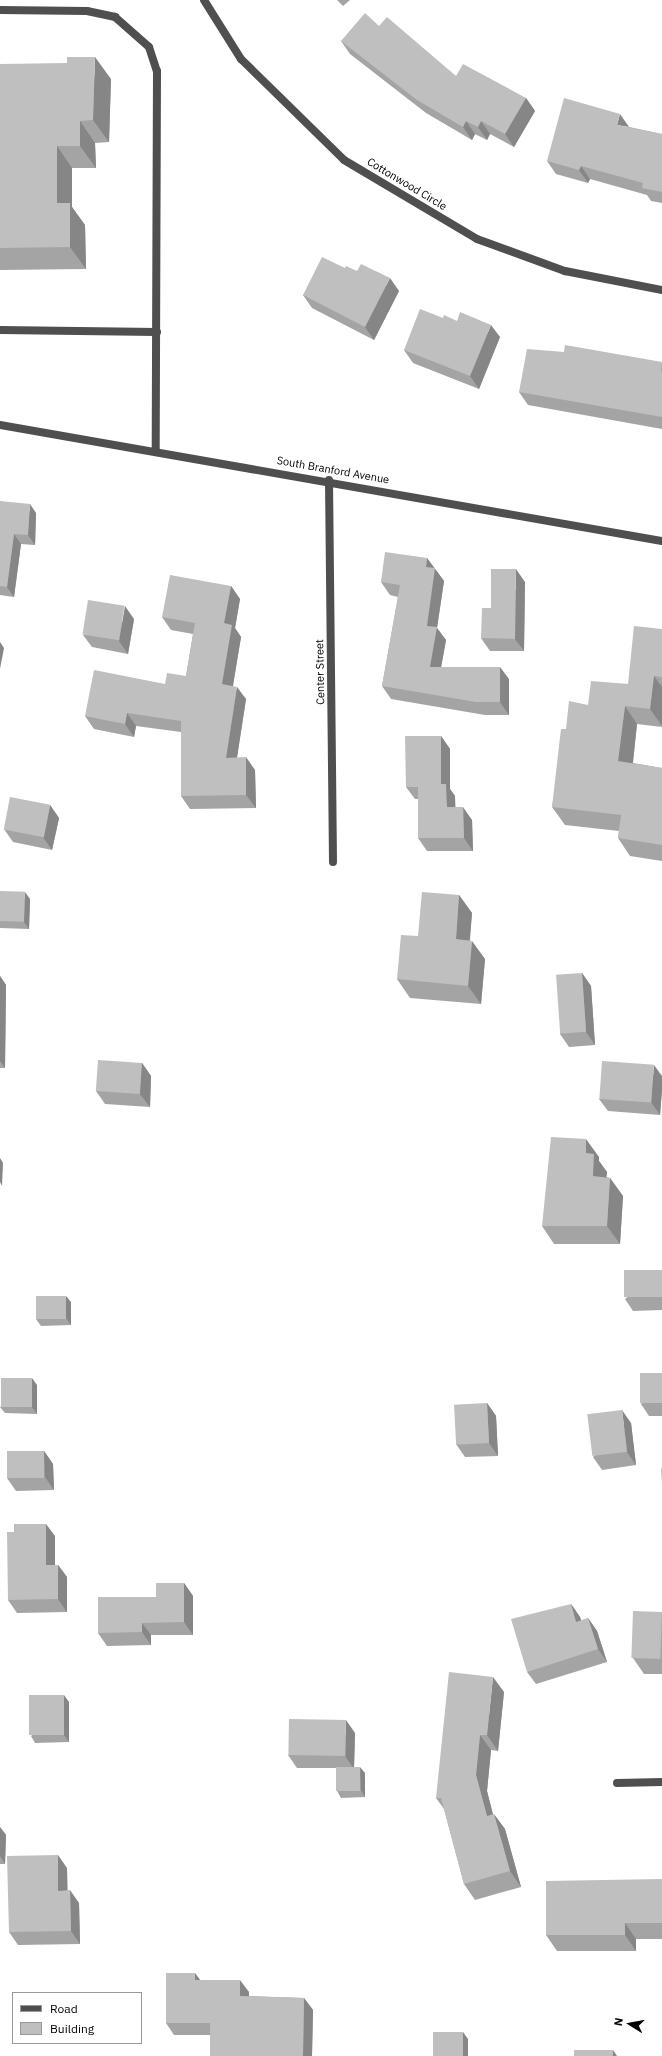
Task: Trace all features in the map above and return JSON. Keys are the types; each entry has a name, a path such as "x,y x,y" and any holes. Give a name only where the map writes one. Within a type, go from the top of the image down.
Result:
{"street":[{"name":"Cottonwood Circle","path":"204,0 241,59 344,160 477,239 565,271 662,290"},
{"path":"0,10 87,11 115,17 149,47 157,71 156,451"},
{"path":"0,330 157,332"},
{"name":"South Branford Avenue","path":"0,425 329,480 662,541"},
{"name":"Center Street","path":"329,480 333,862"},
{"path":"617,1782 662,1782"}],"building":[{"path":"365,13 379,26 387,17 456,76 463,64 526,98 505,134 481,121 478,127 466,121 463,127 417,100 341,41"},
{"path":"67,57 95,57 93,120 80,121 80,146 57,146 57,203 70,203 70,247 0,248 0,64 67,63"},
{"path":"564,98 620,114 617,125 662,134 662,192 642,188 643,183 581,166 579,170 547,161"},
{"path":"322,257 345,268 346,266 357,271 361,264 390,278 365,327 303,295"},
{"path":"420,309 443,318 444,315 457,321 460,312 491,325 470,376 404,350"},
{"path":"565,345 662,362 662,417 519,392 527,349 564,352"},
{"path":"0,501 30,504 28,535 14,534 7,587 0,586"},
{"path":"385,552 427,558 426,567 435,568 427,626 437,627 430,667 500,667 500,702 476,702 382,686 400,585 381,582"},
{"path":"491,569 516,569 515,639 481,638 482,608 491,608"},
{"path":"170,575 231,586 224,623 232,625 222,684 237,687 226,758 246,757 246,795 181,796 181,721 127,713 125,724 85,716 94,670 165,684 167,673 186,676 195,623 162,617"},
{"path":"88,600 125,606 119,640 83,635"},
{"path":"634,626 662,629 662,677 654,676 650,709 625,706 618,761 662,768 662,845 618,838 621,815 552,807 561,729 566,729 569,701 588,705 591,681 628,684"},
{"path":"405,736 441,736 441,784 446,784 447,807 463,807 464,838 418,838 418,787 406,787"},
{"path":"10,797 50,805 44,837 4,829"},
{"path":"0,891 25,892 24,922 0,921"},
{"path":"422,892 459,895 456,939 472,941 468,986 397,979 401,935 418,936"},
{"path":"582,973 586,1032 560,1034 556,975"},
{"path":"98,1060 142,1063 140,1094 96,1091"},
{"path":"602,1061 654,1065 651,1103 599,1099"},
{"path":"551,1137 586,1139 586,1153 594,1154 593,1176 610,1178 607,1226 542,1226"},
{"path":"624,1270 662,1270 662,1297 624,1297"},
{"path":"36,1296 66,1296 66,1319 36,1319"},
{"path":"640,1373 662,1373 662,1403 640,1403"},
{"path":"1,1378 32,1378 32,1407 1,1407"},
{"path":"487,1403 489,1443 456,1445 454,1405"},
{"path":"622,1410 627,1452 592,1456 587,1414"},
{"path":"7,1451 44,1451 44,1478 7,1478"},
{"path":"14,1524 46,1524 46,1565 58,1565 58,1599 8,1600 7,1532 14,1532"},
{"path":"156,1583 184,1583 184,1622 142,1623 142,1632 98,1633 98,1597 156,1597"},
{"path":"571,1604 576,1622 588,1618 598,1649 527,1672 511,1619"},
{"path":"633,1611 662,1612 660,1659 631,1658"},
{"path":"449,1672 493,1677 487,1735 480,1735 476,1775 487,1816 494,1814 510,1871 464,1884 441,1798 436,1798"},
{"path":"29,1695 64,1695 64,1735 29,1735"},
{"path":"289,1719 346,1720 345,1756 288,1755"},
{"path":"336,1767 360,1767 360,1791 336,1791"},
{"path":"58,1855 58,1891 70,1890 71,1931 9,1932 7,1856"},
{"path":"662,1879 662,1923 625,1923 625,1935 546,1935 546,1881"},
{"path":"166,1973 195,1973 195,1980 240,1980 240,1996 304,1998 303,2056 210,2056 210,2023 166,2023"},
{"path":"433,2032 463,2032 463,2056 433,2056"},
{"path":"574,2050 613,2050 613,2056 574,2056"}]}
